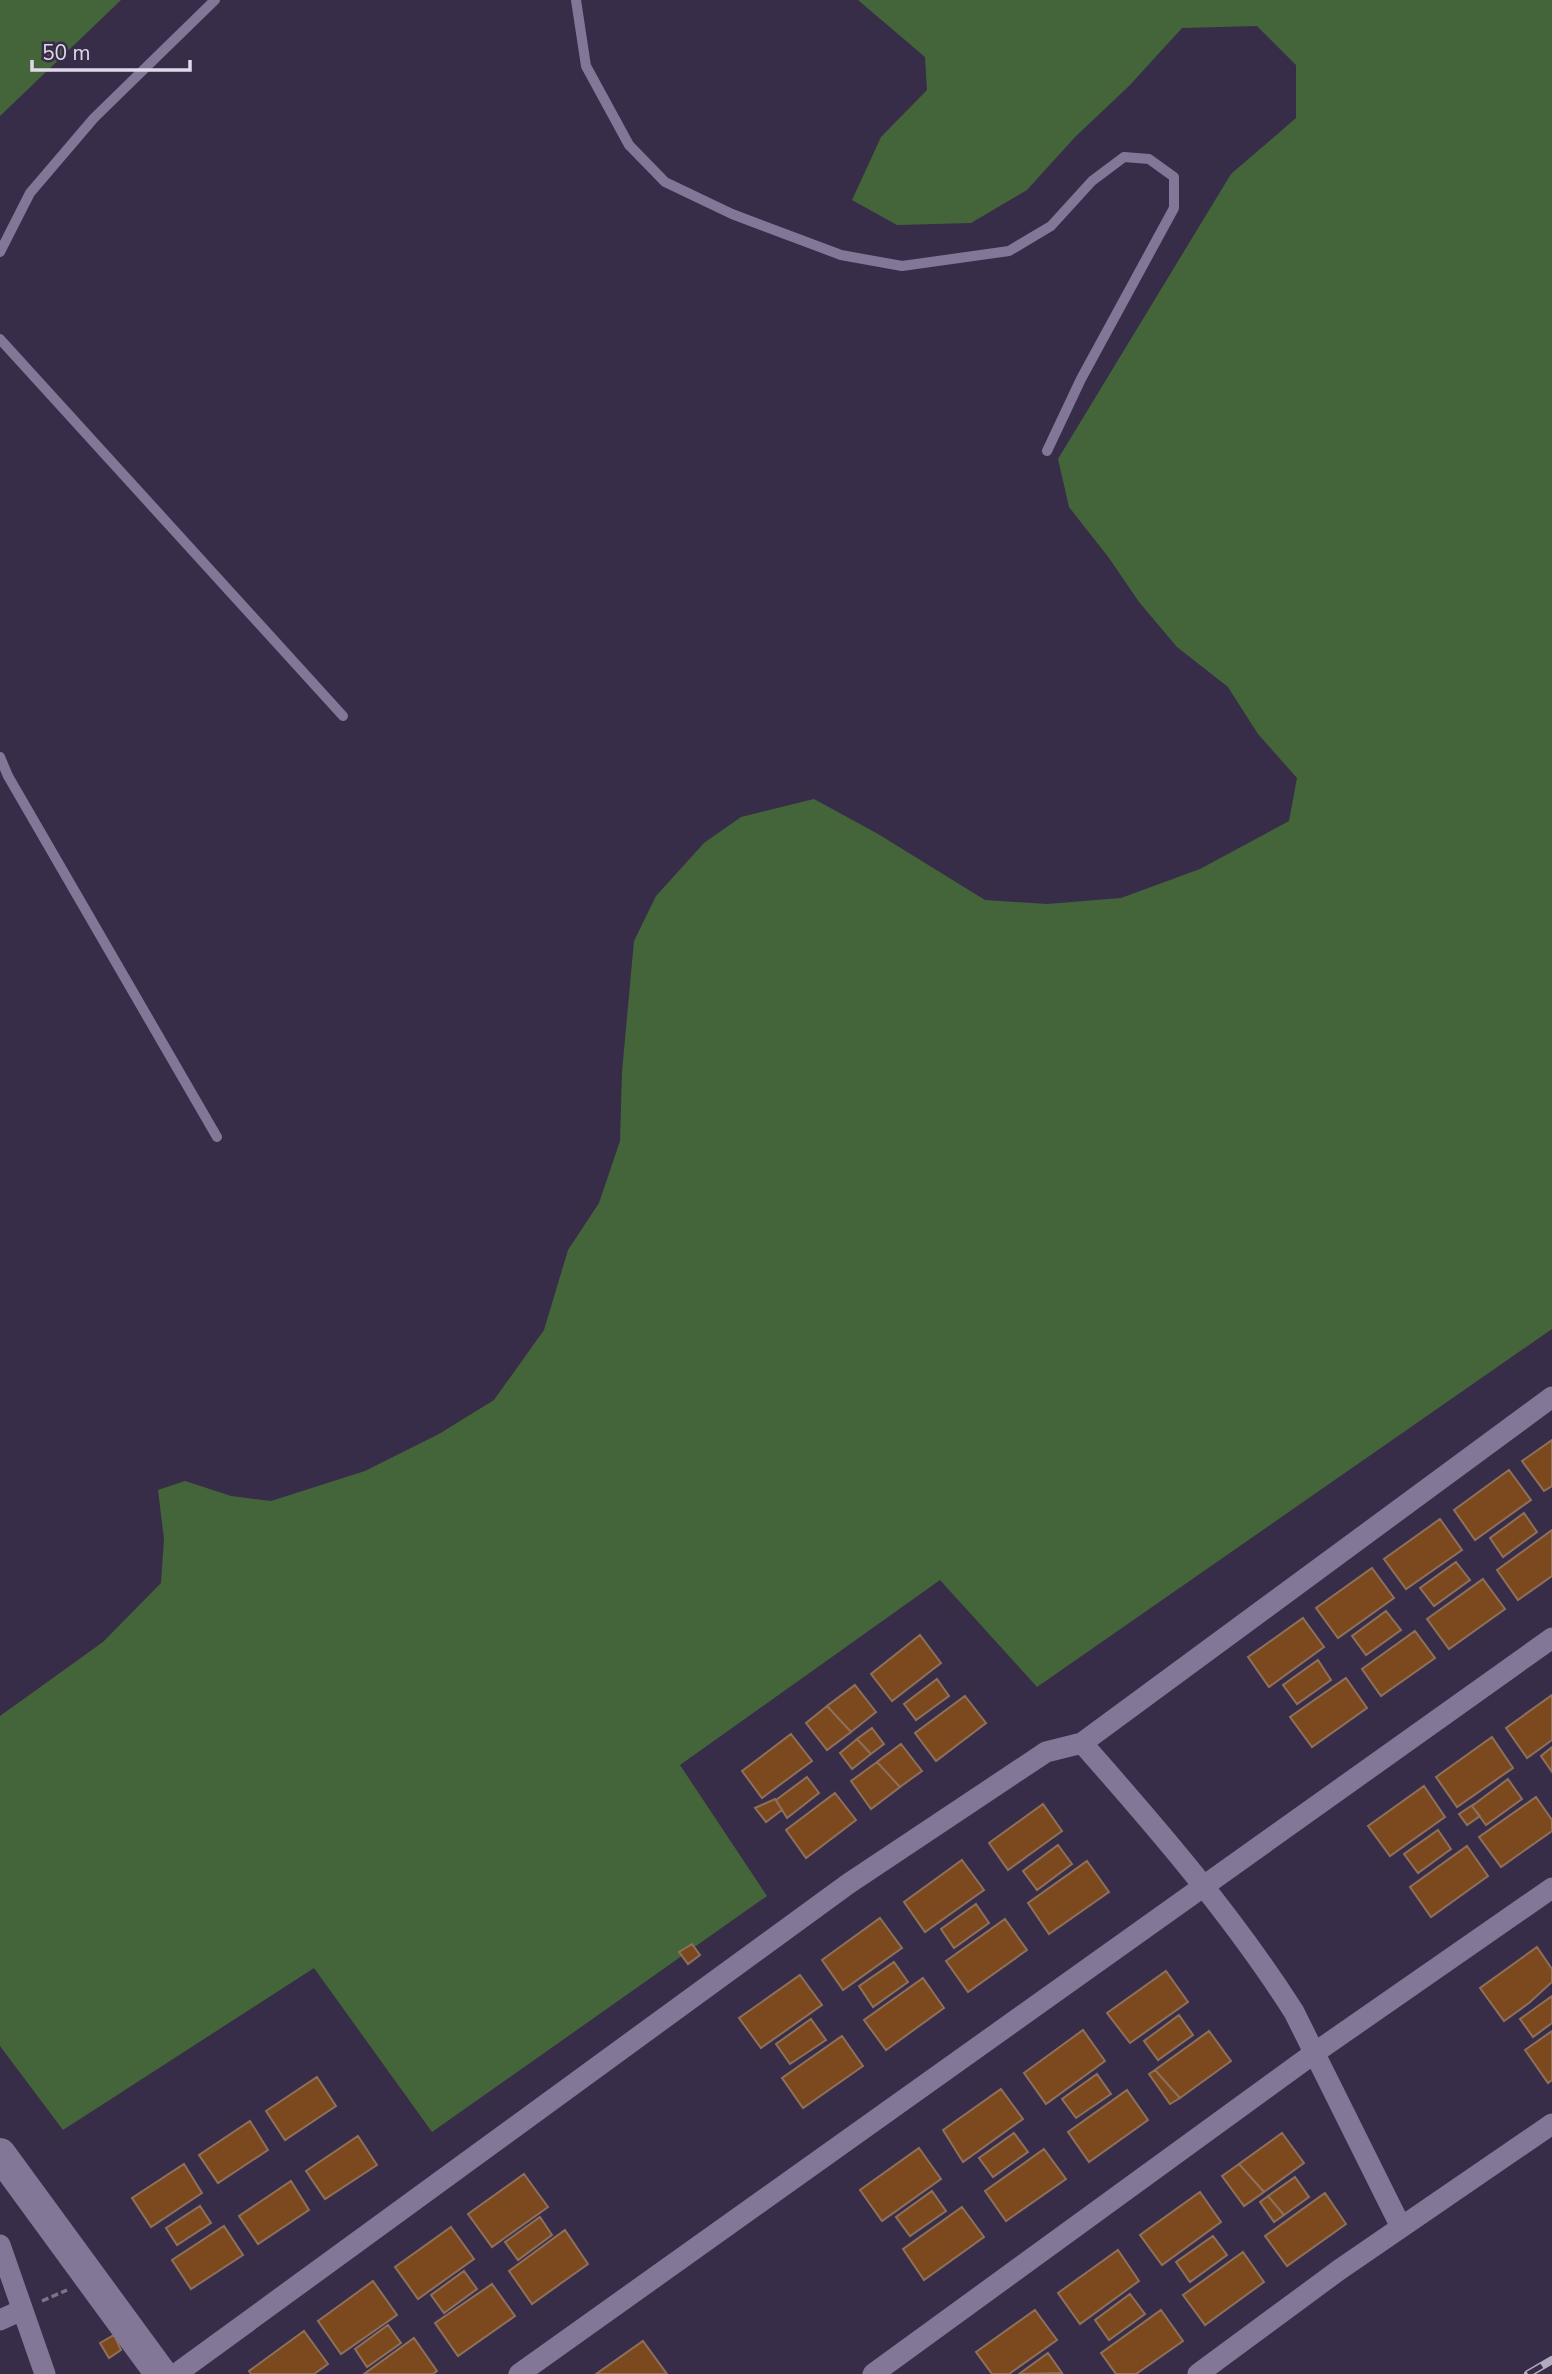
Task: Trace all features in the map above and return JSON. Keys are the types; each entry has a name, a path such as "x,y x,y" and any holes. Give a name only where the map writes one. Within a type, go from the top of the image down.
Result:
{"main road":[{"path":"0,2154 161,2374"}],"street":[{"path":"176,2374 848,1884 1046,1752 1082,1743 1552,1397"},
{"path":"519,2374 1552,1638"},
{"path":"1082,1743 1203,1886 1276,1984 1294,2012 1401,2227"},
{"path":"873,2374 1313,2054 1552,1888"},
{"path":"1198,2374 1401,2227 1552,2123"},
{"path":"0,2245 44,2374"},
{"path":"0,2320 22,2310"}],"lane":[{"path":"0,252 30,193 94,118 215,0"},
{"path":"576,0 586,66 629,145 665,182 732,214 841,255 902,267 1009,251 1051,226 1092,181 1124,157 1149,159 1174,177 1174,208 1081,379 1047,451"},
{"path":"0,339 343,716"},
{"path":"0,757 8,776 217,1137"}],"path":[{"path":"22,2310 91,2278"}],"green space":[{"path":"0,0 121,0 0,116"},
{"path":"858,0 1552,0 1552,1329 1037,1687 940,1580 680,1765 767,1896 432,2132 314,1968 63,2130 0,2046 0,1716 103,1642 161,1583 164,1539 158,1490 185,1481 231,1496 271,1501 365,1471 439,1434 494,1400 544,1330 568,1250 599,1203 620,1141 622,1072 634,941 656,896 704,843 741,817 814,799 878,834 985,900 1047,904 1121,898 1200,869 1289,821 1297,778 1258,734 1228,687 1177,647 1139,602 1069,507 1058,459 1231,174 1296,118 1296,65 1257,26 1182,28 1027,190 971,223 897,225 852,200 881,137 927,90 925,57"}],"building":[{"path":"1552,1440 1552,1486 1544,1491 1522,1461"},
{"path":"1509,1470 1531,1500 1475,1540 1454,1510"},
{"path":"1524,1513 1537,1532 1503,1557 1490,1538"},
{"path":"1440,1519 1462,1550 1406,1589 1384,1559"},
{"path":"1552,1530 1552,1576 1518,1600 1497,1570"},
{"path":"1456,1562 1470,1580 1434,1606 1420,1588"},
{"path":"1372,1568 1394,1598 1338,1638 1316,1608"},
{"path":"1483,1579 1505,1609 1449,1649 1427,1619"},
{"path":"1386,1611 1401,1630 1366,1655 1352,1636"},
{"path":"1303,1618 1324,1647 1269,1687 1248,1657"},
{"path":"1415,1631 1435,1658 1381,1696 1362,1669"},
{"path":"920,1635 941,1663 892,1701 871,1674"},
{"path":"1318,1660 1331,1680 1297,1704 1283,1685"},
{"path":"1346,1678 1367,1708 1312,1747 1290,1717"},
{"path":"937,1679 949,1696 916,1720 904,1704"},
{"path":"855,1685 876,1712 851,1732 827,1706"},
{"path":"1552,1695 1552,1740 1527,1758 1506,1728"},
{"path":"965,1696 986,1723 936,1761 915,1733"},
{"path":"827,1706 851,1732 827,1750 806,1723"},
{"path":"872,1728 884,1744 871,1754 857,1739"},
{"path":"791,1734 812,1761 762,1798 742,1771"},
{"path":"1492,1737 1513,1768 1457,1807 1436,1777"},
{"path":"857,1739 871,1754 852,1769 840,1753"},
{"path":"901,1744 922,1771 900,1787 877,1762"},
{"path":"1552,1747 1552,1772 1541,1756"},
{"path":"877,1762 900,1787 871,1809 851,1781"},
{"path":"807,1777 819,1793 787,1818 776,1800"},
{"path":"1508,1779 1522,1799 1486,1825 1472,1806"},
{"path":"1424,1786 1445,1817 1390,1856 1368,1826"},
{"path":"835,1793 856,1820 806,1858 786,1830"},
{"path":"1536,1797 1552,1820 1552,1831 1501,1867 1479,1837"},
{"path":"775,1799 782,1810 766,1822 755,1808"},
{"path":"1043,1804 1062,1831 1008,1870 989,1843"},
{"path":"1474,1804 1472,1806 1480,1816 1467,1825 1459,1814"},
{"path":"1438,1830 1451,1849 1418,1873 1404,1854"},
{"path":"1058,1845 1072,1864 1037,1890 1023,1871"},
{"path":"1467,1846 1488,1876 1431,1917 1410,1887"},
{"path":"962,1860 984,1890 925,1932 904,1902"},
{"path":"1087,1861 1109,1892 1049,1934 1028,1903"},
{"path":"976,1904 989,1923 954,1948 941,1929"},
{"path":"880,1918 902,1948 843,1990 822,1960"},
{"path":"1005,1919 1027,1950 968,1992 946,1961"},
{"path":"692,1944 700,1955 688,1964 679,1952"},
{"path":"1537,1947 1552,1969 1552,1982 1504,2021 1480,1988"},
{"path":"894,1962 908,1982 873,2007 859,1986"},
{"path":"1166,1971 1188,2002 1130,2043 1107,2013"},
{"path":"800,1975 822,2005 761,2048 739,2018"},
{"path":"923,1978 944,2008 886,2050 864,2020"},
{"path":"1552,1996 1552,2023 1533,2037 1520,2019"},
{"path":"1179,2015 1193,2035 1158,2060 1144,2041"},
{"path":"811,2019 826,2040 790,2064 776,2044"},
{"path":"1083,2030 1105,2061 1046,2104 1024,2073"},
{"path":"1209,2031 1231,2061 1180,2098 1155,2070"},
{"path":"1552,2031 1552,2080 1548,2083 1525,2050"},
{"path":"842,2036 863,2066 803,2108 782,2078"},
{"path":"1155,2070 1180,2098 1170,2104 1149,2074"},
{"path":"1097,2074 1111,2094 1076,2118 1062,2099"},
{"path":"317,2077 336,2106 285,2140 266,2111"},
{"path":"1001,2089 1023,2119 963,2162 943,2130"},
{"path":"1127,2090 1148,2120 1089,2162 1068,2132"},
{"path":"250,2121 268,2150 218,2183 199,2155"},
{"path":"1014,2133 1028,2152 993,2177 979,2158"},
{"path":"1282,2133 1304,2163 1264,2192 1239,2164"},
{"path":"358,2136 377,2165 325,2199 306,2171"},
{"path":"919,2148 941,2179 882,2221 860,2190"},
{"path":"1044,2149 1066,2179 1006,2221 985,2191"},
{"path":"184,2164 202,2193 151,2227 132,2198"},
{"path":"1239,2164 1264,2192 1244,2206 1222,2176"},
{"path":"524,2174 548,2207 492,2247 468,2214"},
{"path":"1295,2177 1309,2197 1284,2215 1268,2196"},
{"path":"291,2181 309,2210 258,2244 239,2216"},
{"path":"932,2191 946,2211 910,2236 896,2217"},
{"path":"1200,2192 1221,2222 1162,2265 1140,2235"},
{"path":"1325,2193 1346,2224 1287,2266 1265,2236"},
{"path":"1268,2196 1284,2215 1274,2222 1260,2202"},
{"path":"200,2206 211,2223 177,2245 166,2228"},
{"path":"962,2207 984,2237 924,2280 903,2249"},
{"path":"540,2217 552,2235 518,2260 505,2242"},
{"path":"224,2226 243,2255 191,2289 172,2260"},
{"path":"451,2227 474,2259 418,2299 395,2267"},
{"path":"565,2230 588,2264 532,2304 509,2271"},
{"path":"1213,2236 1227,2255 1190,2282 1176,2262"},
{"path":"1118,2250 1139,2281 1080,2324 1058,2293"},
{"path":"1243,2252 1264,2282 1205,2325 1183,2295"},
{"path":"464,2271 477,2289 444,2313 431,2295"},
{"path":"373,2281 397,2315 341,2354 318,2321"},
{"path":"492,2284 515,2316 458,2356 435,2323"},
{"path":"1130,2294 1145,2314 1109,2340 1095,2320"},
{"path":"1035,2310 1057,2340 1009,2374 992,2374 976,2352"},
{"path":"1161,2310 1183,2341 1136,2374 1116,2374 1101,2353"},
{"path":"388,2325 401,2343 367,2367 355,2349"},
{"path":"304,2331 328,2364 314,2374 251,2374 249,2371"},
{"path":"114,2335 121,2350 109,2358 100,2343"},
{"path":"414,2338 437,2371 433,2374 364,2374"},
{"path":"643,2341 667,2374 596,2374"},
{"path":"1048,2353 1062,2373 1019,2374"}],"railway":[{"path":"1528,2374 1552,2360"}]}
